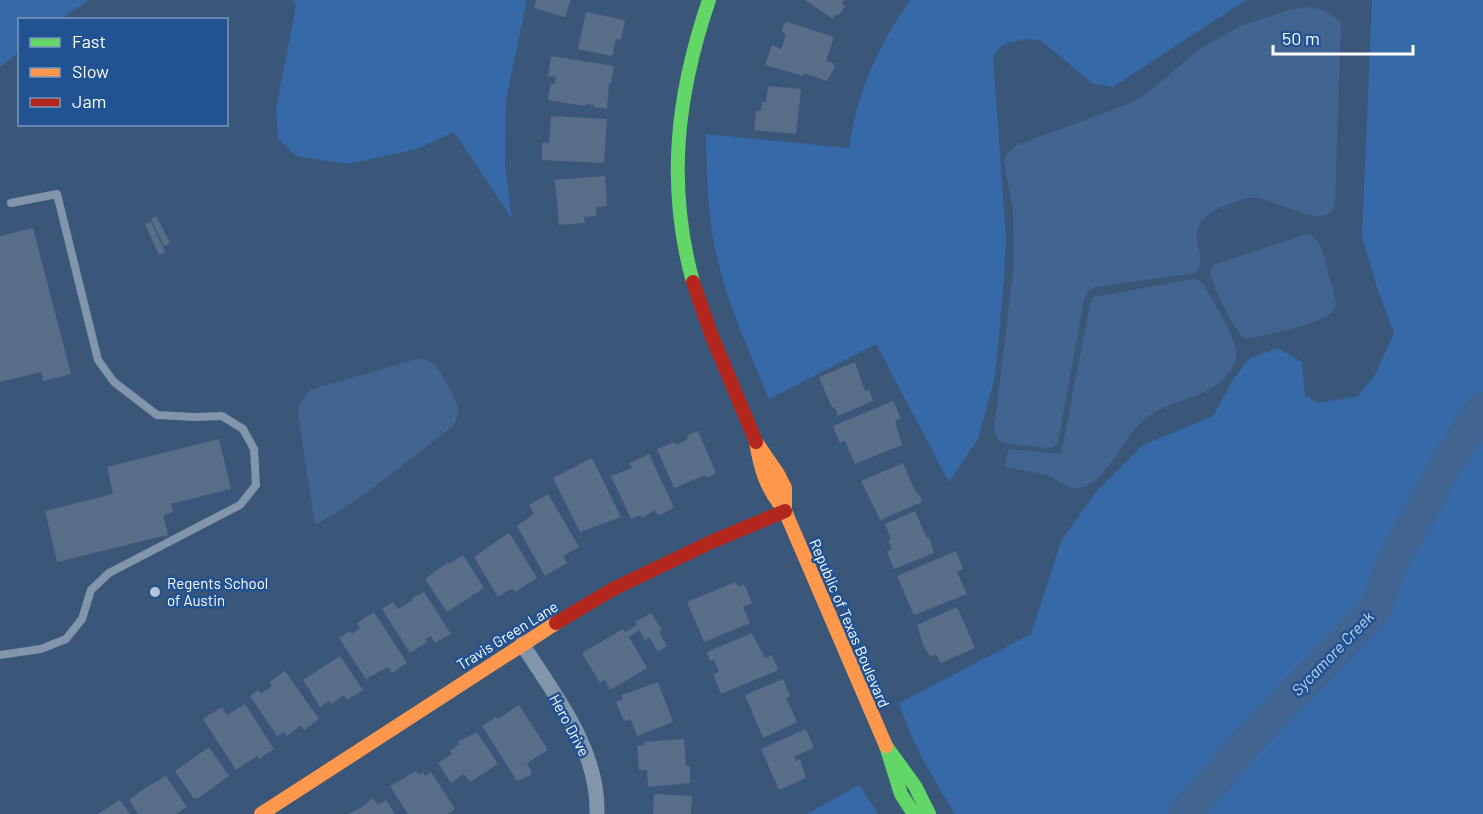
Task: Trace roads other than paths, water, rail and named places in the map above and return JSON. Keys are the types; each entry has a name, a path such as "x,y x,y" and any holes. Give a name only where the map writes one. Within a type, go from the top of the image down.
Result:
{"street":[{"name":"Republic of Texas Boulevard","path":"709,0 693,48 679,116 676,156 677,206 681,234 707,326 756,442 785,488 785,511 886,746 901,794 914,814"},
{"name":"Travis Green Lane","path":"261,814 522,644 613,588 654,567 785,511"},
{"name":"Hero Drive","path":"522,644 581,740 594,781 597,814"},
{"name":"Republic of Texas Boulevard","path":"886,746 915,786 929,814"}],"lane":[{"path":"0,656 41,649 66,639 82,619 91,590 109,573 240,504 256,485 254,449 243,429 222,416 157,415 114,382 98,360 57,194 11,203"}],"waterway":[{"name":"Sycamore Creek","path":"1185,814 1249,740 1375,609 1392,563 1450,458 1483,408"}],"place":[{"name":"Regents School of Austin","path":"155,592"}]}
